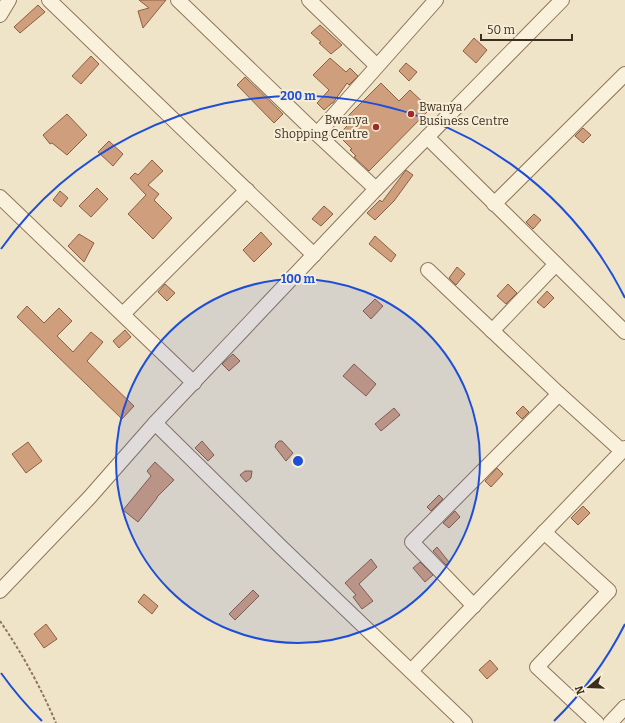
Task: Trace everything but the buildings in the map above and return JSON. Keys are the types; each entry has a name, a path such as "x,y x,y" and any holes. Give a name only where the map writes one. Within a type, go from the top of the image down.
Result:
{"street":[{"path":"0,15 9,0"},
{"path":"49,0 314,255"},
{"path":"178,0 376,189"},
{"path":"310,0 377,66"},
{"path":"317,134 436,0"},
{"path":"0,591 89,498 156,423 376,189 562,0"},
{"path":"494,204 623,80"},
{"path":"427,137 625,332"},
{"path":"123,314 247,190"},
{"path":"0,197 194,383"},
{"path":"492,331 556,264"},
{"path":"411,671 624,449 559,394 428,270"},
{"path":"474,606 412,542 559,394"},
{"path":"156,423 282,548 465,723"},
{"path":"544,532 609,591 537,667 596,723"},
{"path":"610,723 625,707"}],"path":[{"path":"0,621 11,637 30,671 56,723"}],"place":[{"name":"Bwanya Business Centre","path":"411,114"},
{"name":"Bwanya Shopping Centre","path":"376,127"}]}
